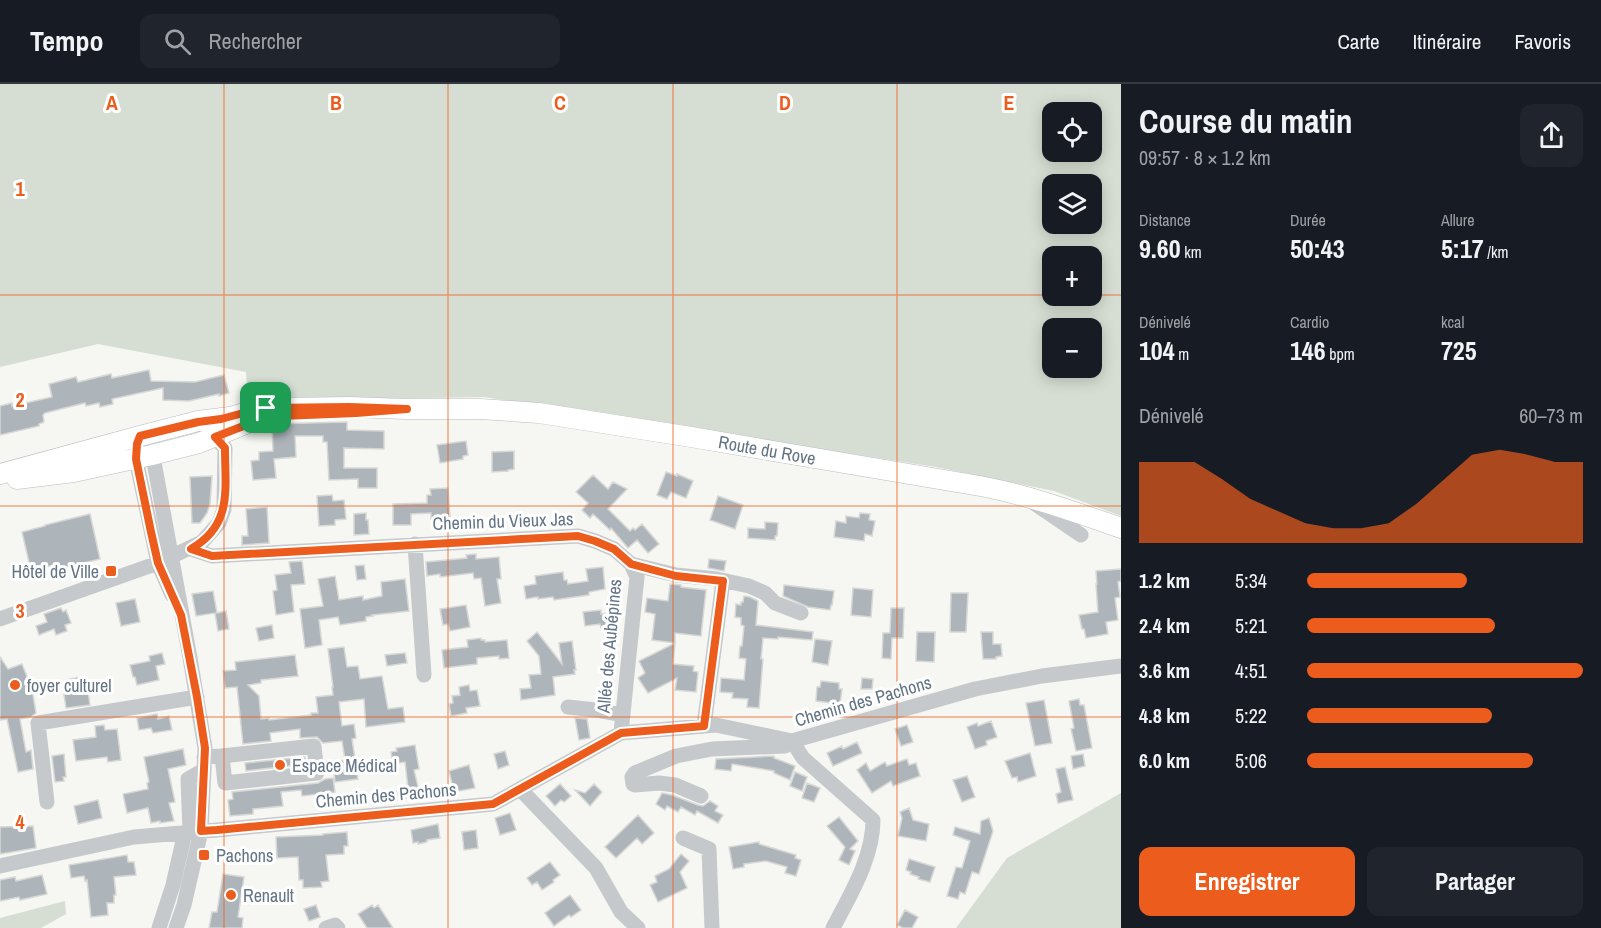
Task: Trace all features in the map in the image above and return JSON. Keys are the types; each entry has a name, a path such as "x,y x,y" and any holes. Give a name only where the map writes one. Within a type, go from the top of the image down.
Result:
{"main road":[{"path":"0,474 140,436 266,408 407,409"},
{"path":"0,481 74,472 200,443 220,442 264,418 407,409"},
{"name":"Route du Rove","path":"407,409 481,409 539,413 821,459 999,490 1121,528"}],"street":[{"path":"140,436 165,560 181,615 205,748 192,831 184,905 176,928"},
{"path":"0,619 165,560 202,542 219,524 224,509 225,464 220,442"},
{"path":"1024,496 1081,535"},
{"name":"Chemin du Vieux Jas","path":"191,549 212,556 578,536 614,549 631,564 676,576 748,586 765,593 775,603 801,613"},
{"path":"415,544 424,675"},
{"name":"Allée des Aubépines","path":"621,733 637,577 631,564"},
{"path":"704,726 723,581"},
{"name":"Chemin des Pachons","path":"0,866 134,837 493,804 621,733 716,725 793,743 975,689 1041,676 1121,666"},
{"path":"47,802 38,723 197,697"},
{"path":"568,707 623,715"},
{"path":"701,796 675,785 659,783 635,785 632,777 634,773 676,756 712,749 793,743 803,758 873,820 873,832 860,875 833,928"},
{"path":"204,763 222,756 314,746 317,773 225,783 222,756"},
{"path":"520,789 596,868 621,912 638,928"},
{"path":"159,928 192,831"},
{"path":"683,838 709,849 712,928"},
{"path":"326,928 335,925 338,928"}],"shaded area":[{"path":"0,84 1121,84 1121,516 1054,491 936,467 484,397 248,401 246,372 98,344 0,367"},
{"path":"1121,793 1121,928 956,928 1007,858"},
{"path":"65,901 66,914 41,928 0,928 0,918"}],"building":[{"path":"149,370 151,381 195,382 224,375 229,393 189,401 163,400 163,388 112,399 113,404 100,407 99,403 86,406 85,403 45,413 44,422 39,426 0,435 0,406 12,403 12,406 52,397 49,384 76,377 78,382 111,374 112,378"},
{"path":"347,422 347,430 384,431 384,449 344,448 344,468 377,468 377,488 358,488 358,479 329,480 327,442 323,442 323,436 295,436 296,457 274,459 276,478 253,480 251,461 259,460 259,452 273,451 272,424"},
{"path":"466,441 468,455 463,456 463,459 440,463 437,445"},
{"path":"514,451 514,469 492,472 492,452"},
{"path":"666,472 693,481 686,498 671,492 667,499 657,495"},
{"path":"593,475 608,489 613,482 627,489 608,509 630,531 642,524 659,544 648,553 637,540 628,548 611,528 610,530 593,514 590,518 582,510 588,503 576,492"},
{"path":"212,476 207,513 200,523 192,523 190,477"},
{"path":"448,488 450,518 431,519 431,513 411,514 411,525 393,525 393,504 427,503 427,495 431,495 430,489"},
{"path":"332,495 333,501 344,500 346,519 335,520 335,525 319,526 317,496"},
{"path":"718,496 743,505 735,529 710,520"},
{"path":"267,507 269,543 242,545 242,536 248,536 246,509"},
{"path":"366,513 369,534 354,535 354,514"},
{"path":"860,513 870,514 869,520 875,521 872,536 865,534 864,541 834,537 836,521 846,523 846,516 859,518"},
{"path":"90,514 100,559 55,570 54,565 31,571 22,532"},
{"path":"765,522 778,523 775,540 748,538 748,528 765,529"},
{"path":"476,554 476,559 499,557 501,579 497,579 501,603 485,606 481,578 474,579 473,573 440,577 440,574 427,576 426,562 467,558 466,555"},
{"path":"709,559 726,561 724,571 708,568"},
{"path":"302,561 305,584 291,585 294,612 276,615 273,591 277,590 275,575 291,573 289,562"},
{"path":"364,565 366,579 357,580 355,566"},
{"path":"603,567 605,589 589,592 589,595 554,600 553,597 526,599 524,586 536,584 535,576 563,572 564,580 567,580 568,584 588,581 586,569"},
{"path":"1121,569 1121,581 1118,582 1120,597 1115,598 1118,620 1106,622 1108,634 1086,638 1079,615 1098,612 1096,571"},
{"path":"335,576 339,600 363,596 363,600 382,596 381,582 405,579 409,611 372,615 366,617 366,621 340,625 338,617 319,620 322,645 305,648 300,609 323,606 318,579"},
{"path":"670,584 706,590 701,636 675,633 675,643 652,640 655,614 645,612 647,598 668,601"},
{"path":"784,585 834,591 830,610 808,607 783,596"},
{"path":"853,588 873,590 871,617 851,615"},
{"path":"213,591 217,613 226,611 229,629 218,631 215,613 196,616 192,594"},
{"path":"951,593 968,593 966,632 950,632"},
{"path":"744,596 758,601 756,625 813,632 812,640 763,638 759,708 747,707 748,699 732,698 733,693 720,692 721,678 744,680 746,659 739,658 744,626 741,625 741,618 735,617 736,604 741,605"},
{"path":"135,599 140,622 121,626 116,603"},
{"path":"466,605 470,627 450,631 448,624 443,625 440,609"},
{"path":"61,608 63,612 66,610 71,623 65,625 67,631 56,635 54,629 39,635 36,626 47,622 44,614"},
{"path":"891,608 904,608 903,638 892,638 891,659 882,658 883,633 890,633"},
{"path":"601,610 601,614 613,612 615,626 601,628 600,624 585,626 583,612"},
{"path":"272,625 274,638 259,641 256,628"},
{"path":"537,632 562,664 559,643 572,641 576,670 574,670 575,674 553,677 555,695 521,700 520,689 531,688 529,675 541,674 539,656 527,641"},
{"path":"917,632 935,632 934,662 916,661"},
{"path":"981,632 993,632 993,644 1001,644 1002,656 996,659 983,659"},
{"path":"481,638 485,642 507,640 509,658 499,659 499,656 477,658 477,664 444,668 442,650 468,647 467,640"},
{"path":"815,639 832,641 828,665 812,662"},
{"path":"675,643 673,664 694,666 693,671 698,672 696,692 675,690 677,678 648,693 638,678 645,673 639,661"},
{"path":"344,647 347,667 358,666 360,679 382,676 388,709 403,707 405,722 366,727 364,699 339,702 342,726 354,724 356,738 352,739 358,779 335,782 333,762 345,760 342,741 323,743 317,737 300,738 300,729 270,733 271,741 243,744 237,687 225,688 223,671 236,670 235,662 295,655 298,676 261,680 261,683 248,685 259,696 261,719 311,715 311,713 318,713 316,697 333,695 328,649"},
{"path":"162,653 165,664 156,666 159,680 137,685 130,665 150,661 149,656"},
{"path":"405,653 407,663 387,666 385,655"},
{"path":"0,657 8,669 22,664 32,689 36,713 31,717 20,719 26,752 31,750 33,769 18,772 7,719 0,720"},
{"path":"80,677 83,692 88,691 90,705 66,708 64,694 68,693 66,680"},
{"path":"862,678 873,679 872,689 861,689"},
{"path":"821,681 839,683 839,689 842,689 840,704 816,701 817,687 820,687"},
{"path":"469,685 470,691 477,690 480,706 466,708 467,713 451,716 449,704 453,703 452,696 460,695 459,687"},
{"path":"1079,699 1080,705 1084,705 1092,748 1076,751 1071,729 1074,728 1069,701"},
{"path":"1044,700 1052,743 1035,746 1026,703"},
{"path":"157,714 158,719 169,716 172,730 153,733 151,728 139,730 137,718"},
{"path":"575,718 587,719 590,738 579,740"},
{"path":"991,721 997,737 986,741 987,745 975,749 967,727"},
{"path":"104,725 105,730 117,729 121,760 108,762 107,757 76,761 73,740 96,737 95,726"},
{"path":"907,725 913,742 901,746 895,729"},
{"path":"857,742 862,753 833,766 827,753"},
{"path":"415,745 419,769 414,770 420,795 398,800 396,791 408,788 405,762 393,764 391,752 397,751 396,748"},
{"path":"183,749 186,765 168,769 175,802 169,803 174,821 151,823 148,808 127,813 123,794 148,789 147,783 149,782 144,757"},
{"path":"505,751 509,765 498,769 494,754"},
{"path":"1030,753 1036,776 1018,782 1017,777 1012,778 1005,761"},
{"path":"64,754 66,777 63,777 64,781 55,782 52,756"},
{"path":"1083,754 1085,766 1073,769 1071,756"},
{"path":"774,756 774,758 795,766 790,780 774,771 732,764 731,771 715,769 716,759"},
{"path":"305,757 306,764 246,771 245,763"},
{"path":"907,759 909,765 916,763 920,776 893,786 891,781 872,793 857,770 866,763 870,771 885,762 887,766"},
{"path":"469,765 475,788 454,792 449,771"},
{"path":"1065,767 1073,800 1058,803 1056,794 1061,792 1056,769"},
{"path":"795,772 807,777 802,791 790,786"},
{"path":"967,776 975,797 962,802 953,780"},
{"path":"333,778 335,792 302,796 301,790 281,792 283,806 253,809 253,814 230,816 228,800 233,799 232,792 318,783"},
{"path":"807,783 820,788 814,802 802,798"},
{"path":"560,784 571,796 564,802 561,800 555,806 546,796"},
{"path":"594,784 602,792 590,806 575,790 585,793"},
{"path":"662,793 703,806 710,801 718,806 715,811 723,815 718,823 697,811 695,815 681,807 678,812 667,806 665,810 656,804"},
{"path":"98,800 102,818 78,824 74,806"},
{"path":"909,808 913,820 929,824 926,841 898,836 902,818 900,812"},
{"path":"510,813 516,830 500,835 495,818"},
{"path":"638,815 654,833 642,844 637,838 616,858 605,847"},
{"path":"839,817 858,841 850,849 855,851 849,865 839,860 845,847 827,826"},
{"path":"989,818 993,831 979,874 972,872 965,894 960,892 958,899 947,896 956,867 962,868 970,841 953,835 955,827 980,834 981,821"},
{"path":"438,824 440,838 418,844 418,842 413,843 411,830"},
{"path":"33,826 36,848 0,854 0,827"},
{"path":"476,830 478,848 464,850 462,832"},
{"path":"347,832 348,846 344,846 344,854 326,855 329,881 321,882 322,887 303,888 303,880 299,880 298,857 277,858 276,837"},
{"path":"759,842 759,844 796,855 795,858 801,860 796,876 785,873 787,867 766,861 744,864 744,867 733,869 729,847"},
{"path":"681,854 689,861 680,872 687,888 658,902 650,885 657,882 655,876 669,869"},
{"path":"127,855 128,862 134,862 136,875 114,877 116,895 114,895 114,903 107,903 108,915 91,917 87,880 85,881 84,876 71,878 69,865"},
{"path":"909,859 935,867 930,882 918,879 919,877 906,870"},
{"path":"550,862 560,875 542,890 537,882 532,885 527,878"},
{"name":"Renault","path":"223,874 244,877 238,917 243,918 242,928 209,928 212,912 217,912"},
{"path":"42,875 47,894 20,900 19,897 0,901 0,880 15,877 16,881"},
{"path":"570,895 581,910 571,917 569,915 554,926 545,913"},
{"path":"316,905 320,917 309,921 304,909"},
{"path":"372,905 374,908 378,905 393,928 367,928 358,914"},
{"path":"905,910 918,917 912,928 897,925"}],"place":[{"name":"Hôtel de Ville","path":"111,571"},
{"name":"foyer culturel","path":"15,685"},
{"name":"Espace Médical","path":"280,765"},
{"name":"Pachons","path":"204,855"},
{"name":"Renault","path":"231,895"}],"route":[{"path":"266,408 407,409 264,418 215,437 225,448 224,509 219,524 202,542 191,549 212,556 578,536 614,549 631,564 676,576 723,581 704,726 621,733 493,804 201,831 205,748 197,697 181,615 158,563 136,459 137,444 140,436 266,408"}]}
